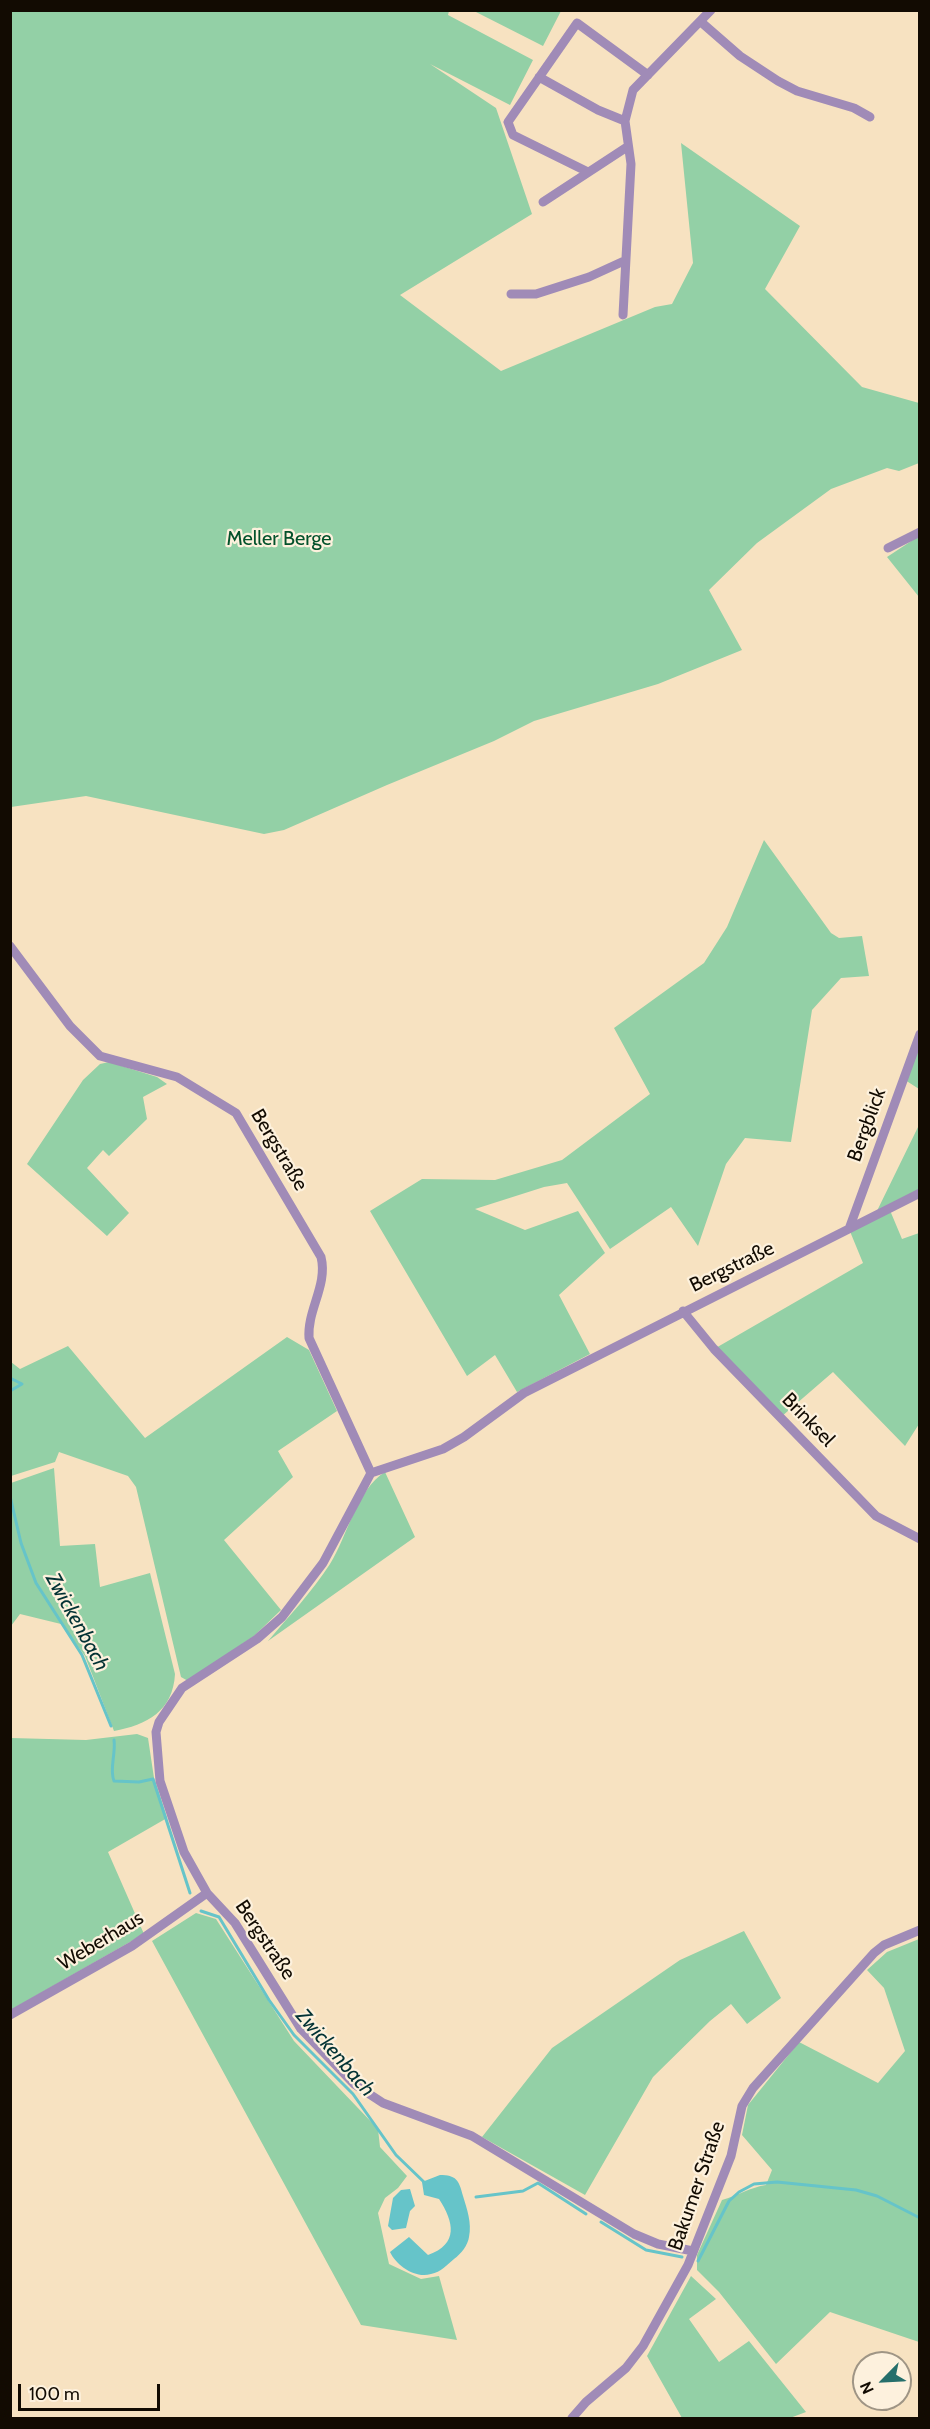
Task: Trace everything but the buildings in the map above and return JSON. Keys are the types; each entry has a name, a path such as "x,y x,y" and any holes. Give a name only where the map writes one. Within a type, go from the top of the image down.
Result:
{"street":[{"path":"623,315 624,261 631,164 625,121 633,90 711,10"},
{"path":"701,22 740,56 778,81 797,91 854,108 870,117"},
{"path":"588,172 513,135 508,123 577,23 648,75"},
{"path":"539,77 598,110 625,121"},
{"path":"543,202 627,147"},
{"path":"512,294 536,294 589,277 624,261"},
{"path":"888,548 920,532"},
{"name":"Bergstraße","path":"10,946 70,1026 100,1056 177,1077 236,1113 321,1257 324,1269 311,1314 309,1338 371,1473"},
{"name":"Bergblick","path":"849,1229 920,1034"},
{"name":"Bergstraße","path":"693,2251 658,2244 634,2234 472,2136 383,2103 354,2084 301,2029 235,1923 207,1893 184,1852 160,1781 156,1732 159,1722 182,1688 257,1639 282,1617 323,1563 371,1473 442,1449 464,1437 524,1394 683,1311 920,1193"},
{"name":"Brinksel","path":"683,1311 714,1349 876,1516 920,1539"},
{"name":"Weberhaus","path":"10,2015 132,1946 207,1893"},
{"name":"Bakumer Straße","path":"572,2418 586,2402 626,2368 643,2346 688,2265 731,2156 742,2106 753,2088 873,1953 884,1945 920,1930"}],"green space":[{"name":"Meller Berge","path":"10,11 449,11 448,15 533,60 510,105 430,64 496,108 532,214 400,295 501,371 655,307 672,304 693,263 681,143 800,226 765,289 862,387 919,403 919,463 899,471 887,468 831,489 757,543 709,590 742,650 658,684 534,721 494,741 284,830 264,834 86,796 11,807"},
{"path":"474,11 561,11 543,46"},
{"path":"919,536 919,597 887,557"},
{"path":"764,840 831,933 839,938 862,936 869,976 841,978 812,1010 791,1142 745,1138 726,1164 698,1246 671,1207 610,1249 567,1183 544,1187 475,1209 525,1230 578,1211 605,1253 559,1295 590,1354 517,1392 495,1355 467,1376 370,1211 422,1179 495,1180 562,1160 650,1094 614,1028 704,963 727,927"},
{"path":"919,1037 919,1089 905,1080"},
{"path":"109,1062 157,1077 167,1084 143,1097 147,1119 109,1156 103,1150 87,1168 129,1213 107,1236 27,1164 83,1080 100,1064"},
{"path":"919,1125 919,1190 889,1208 902,1239 919,1233 919,1424 905,1446 833,1372 781,1417 714,1349 863,1263 849,1229 875,1215"},
{"path":"287,1337 309,1350 337,1411 278,1451 293,1477 224,1540 281,1610 254,1636 188,1681 181,1677 136,1487 128,1476 59,1452 55,1462 11,1476 11,1362 20,1369 68,1346 145,1438"},
{"path":"54,1468 60,1546 95,1544 100,1587 150,1573 175,1674 173,1687 164,1707 137,1725 114,1731 85,1656 61,1624 20,1614 11,1626 11,1483"},
{"path":"385,1472 415,1537 268,1641 330,1564 360,1501 375,1480"},
{"path":"137,1734 148,1738 154,1778 167,1818 108,1852 144,1934 11,2010 11,1738 86,1740"},
{"path":"196,1913 216,1919 294,2041 378,2129 380,2147 407,2176 398,2188 385,2198 378,2213 389,2264 421,2279 439,2276 457,2340 361,2325 152,1941"},
{"path":"744,1931 781,1998 747,2024 731,2004 710,2021 653,2077 585,2195 482,2137 552,2048 680,1960"},
{"path":"919,1939 919,2342 830,2312 776,2364 719,2292 697,2270 697,2255 722,2200 766,2185 772,2170 742,2135 748,2105 799,2042 878,2083 905,2051 884,1988 867,1970 887,1952"},
{"path":"691,2276 716,2299 689,2319 719,2362 749,2341 806,2412 790,2418 682,2418 647,2356"}],"water":[{"path":"440,2175 453,2177 460,2186 469,2221 468,2240 459,2255 441,2270 425,2275 413,2273 401,2266 390,2252 409,2237 428,2255 445,2245 449,2239 451,2232 448,2216 439,2199 424,2195 422,2182"},
{"path":"410,2189 415,2206 410,2211 406,2228 392,2230 388,2226 393,2198 401,2190"}],"waterway":[{"name":"Zwickenbach","path":"10,1378 22,1384 10,1391"},
{"name":"Zwickenbach","path":"10,1496 21,1543 36,1583 82,1655 111,1726"},
{"name":"Zwickenbach","path":"114,1740 112,1772 114,1781 139,1782 153,1779 190,1893"},
{"name":"Zwickenbach","path":"201,1911 219,1917 269,2000 294,2035 353,2094 396,2155 425,2183"},
{"name":"Zwickenbach","path":"698,2261 729,2201 739,2192 754,2184 777,2182 856,2190 877,2196 920,2218"},
{"name":"Zwickenbach","path":"476,2197 523,2191 538,2183 586,2214"},
{"name":"Zwickenbach","path":"601,2222 646,2250 682,2257"}]}
